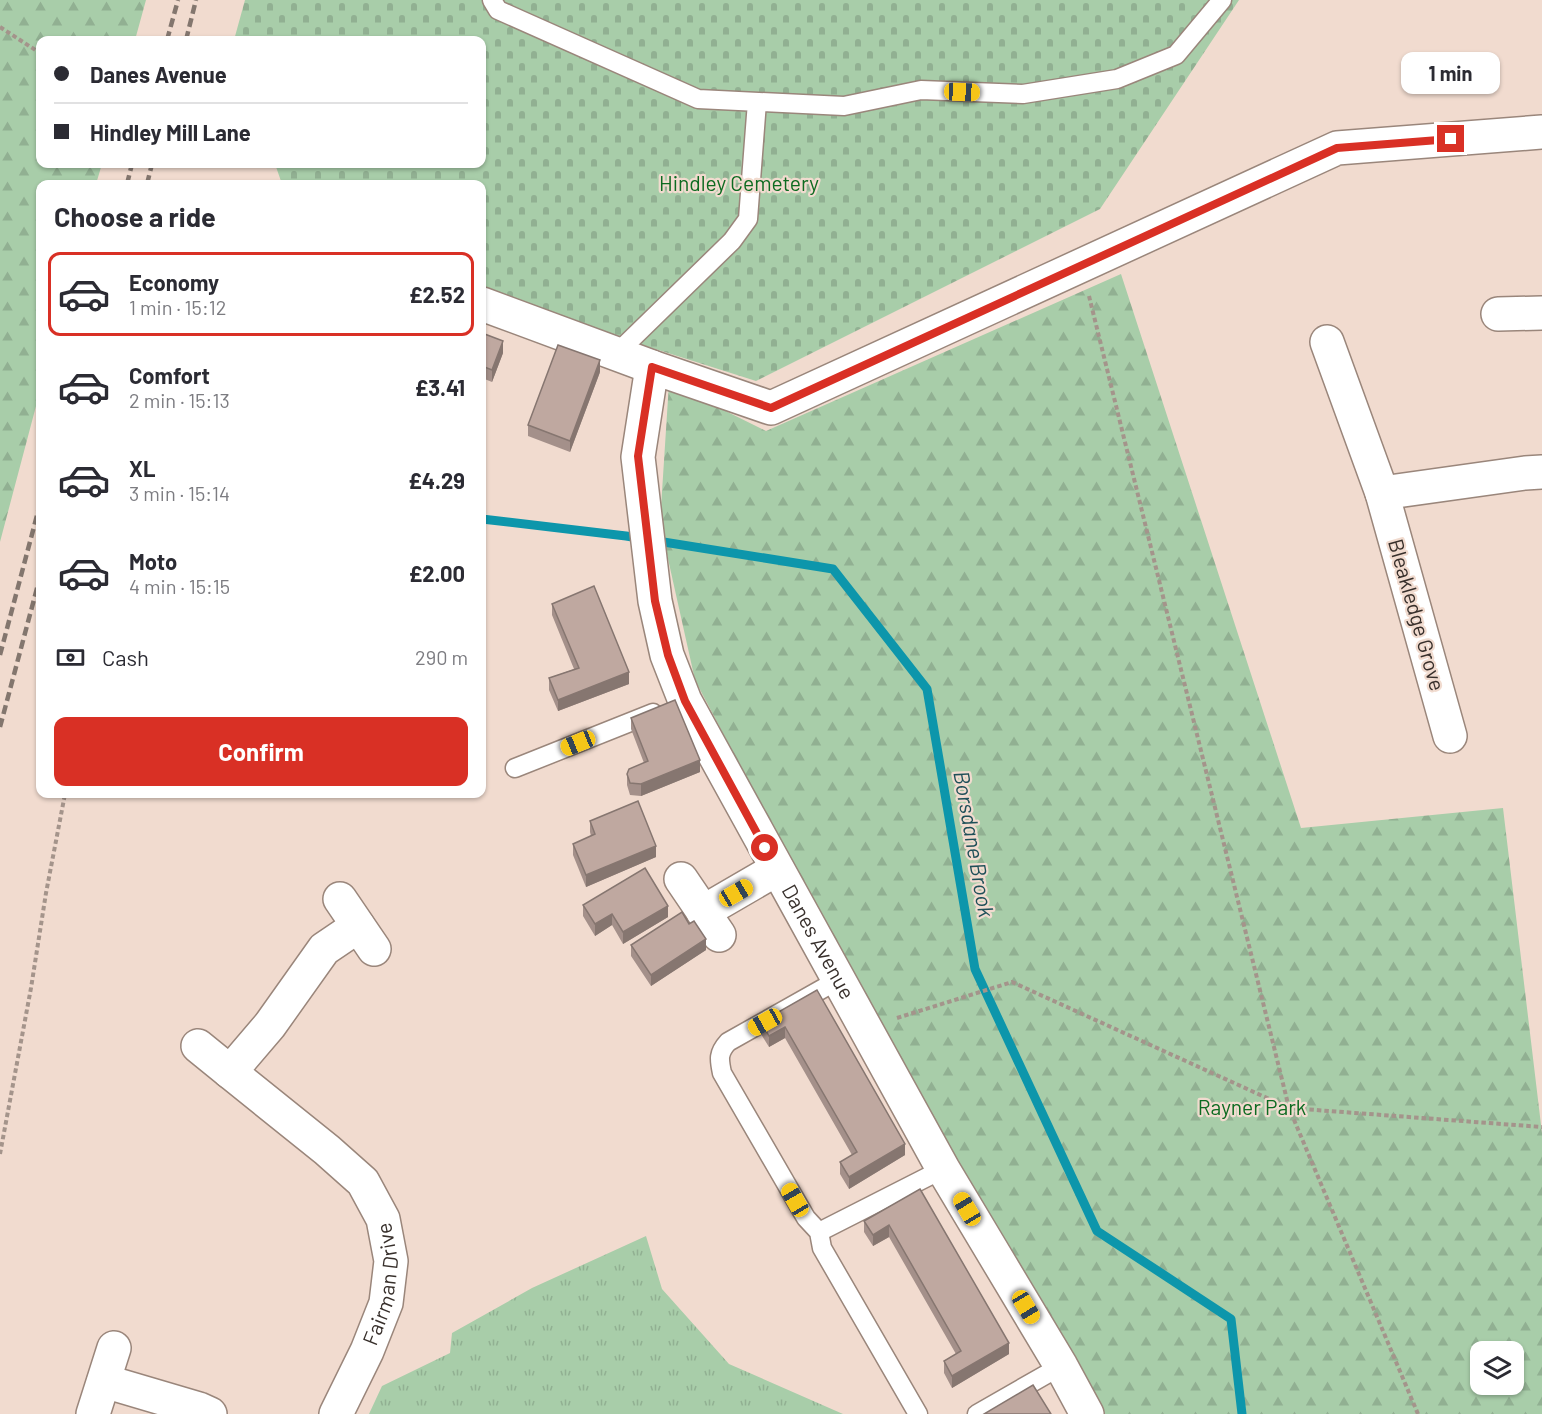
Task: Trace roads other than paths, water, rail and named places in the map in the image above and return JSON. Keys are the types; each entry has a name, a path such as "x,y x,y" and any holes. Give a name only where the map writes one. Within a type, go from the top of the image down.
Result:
{"street":[{"path":"486,305 771,408 1337,148 1542,132"},
{"path":"1498,314 1542,313"},
{"name":"Bleakledge Grove","path":"1327,342 1382,493 1450,736"},
{"name":"Danes Avenue","path":"652,367 638,456 655,601 668,655 685,701 943,1169 1061,1366 1087,1414"},
{"path":"1382,493 1542,472"},
{"path":"681,879 711,923 777,869"},
{"path":"230,1072 270,1025 324,949 366,938 340,899"},
{"name":"Fairman Drive","path":"198,1046 363,1182 383,1219 391,1261 386,1303 336,1414"},
{"path":"93,1414 114,1348"},
{"path":"104,1381 210,1414"}],"lane":[{"path":"492,0 498,10 698,99 844,106 921,90 1023,94 1118,79 1176,55 1222,0"},
{"path":"616,354 732,241 748,219 757,102"},
{"path":"515,768 685,701"},
{"path":"838,980 728,1042 722,1049 719,1060 722,1073 806,1218 819,1232 822,1248 918,1414"},
{"path":"819,1232 943,1169"},
{"path":"977,1414 1061,1366"}],"waterway":[{"name":"Borsdane Brook","path":"486,519 626,536 833,569 927,689 975,969 1097,1231 1231,1319 1242,1414"}],"railway":[{"path":"168,36 178,0"},
{"path":"187,36 196,0"},
{"path":"128,180 131,168"},
{"path":"148,180 151,168"},
{"path":"0,655 36,519"},
{"path":"0,727 36,592"}],"park label":[{"name":"Hindley Cemetery","path":"739,184"},
{"name":"Rayner Park","path":"1252,1108"}]}
